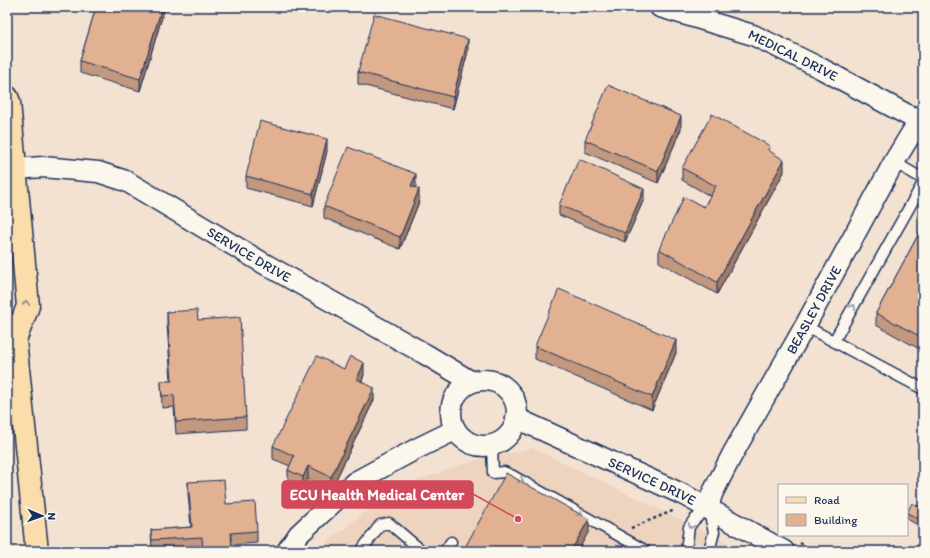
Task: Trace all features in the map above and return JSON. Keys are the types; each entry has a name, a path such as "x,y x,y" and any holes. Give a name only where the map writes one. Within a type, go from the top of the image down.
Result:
{"main road":[{"path":"7,97 9,102 28,306 11,340"},
{"path":"7,319 11,340 37,551"}],"street":[{"name":"MEDICAL DRIVE","path":"660,7 753,35 921,118"},
{"name":"BEASLEY DRIVE","path":"708,508 712,494 894,162 921,118"},
{"name":"SERVICE DRIVE","path":"15,169 43,167 98,172 126,181 263,263 472,382"},
{"path":"488,380 497,382 514,398 517,410 516,418 515,426 509,435 501,442 492,446 481,446 471,444 462,438 455,430 451,421 450,412 452,402 464,387 472,382 488,380"},
{"name":"SERVICE DRIVE","path":"516,418 684,495 784,551"},
{"path":"287,551 299,534 355,482 455,430"}],"lane":[{"path":"894,162 923,179"},
{"path":"834,341 923,183"},
{"path":"805,326 923,389"},
{"path":"492,446 494,473 504,472 513,476 646,551"},
{"path":"686,551 689,527 694,520 708,508 714,532 709,551"},
{"path":"361,551 380,525 389,523 422,551"}],"path":[{"path":"631,528 677,510"}],"shaded area":[{"path":"533,448 745,551 316,551 395,488 473,461"}],"building":[{"path":"96,7 162,7 140,79 80,61"},
{"path":"374,14 468,39 453,97 358,72"},
{"path":"608,85 681,116 658,171 585,140"},
{"path":"712,114 770,146 768,150 784,160 717,282 659,249 684,197 704,207 716,186 682,168"},
{"path":"260,121 327,139 313,194 246,176"},
{"path":"348,147 416,174 411,186 419,189 400,237 324,206"},
{"path":"579,159 644,189 625,233 559,205"},
{"path":"923,226 923,338 876,313"},
{"path":"559,289 676,340 652,397 535,346"},
{"path":"197,310 198,320 240,317 246,417 176,422 174,395 162,396 161,381 172,381 167,312"},
{"path":"317,356 344,369 350,356 364,363 357,379 374,388 331,477 308,466 303,477 288,470 294,456 273,446"},
{"path":"506,473 589,519 571,551 463,551"},
{"path":"224,480 226,504 255,502 257,531 231,533 232,551 203,551 202,537 152,540 151,530 192,527 188,482"},
{"path":"912,503 923,509 923,521 908,514"}],"place":[{"name":"ECU Health Medical Center","path":"518,519"}]}
